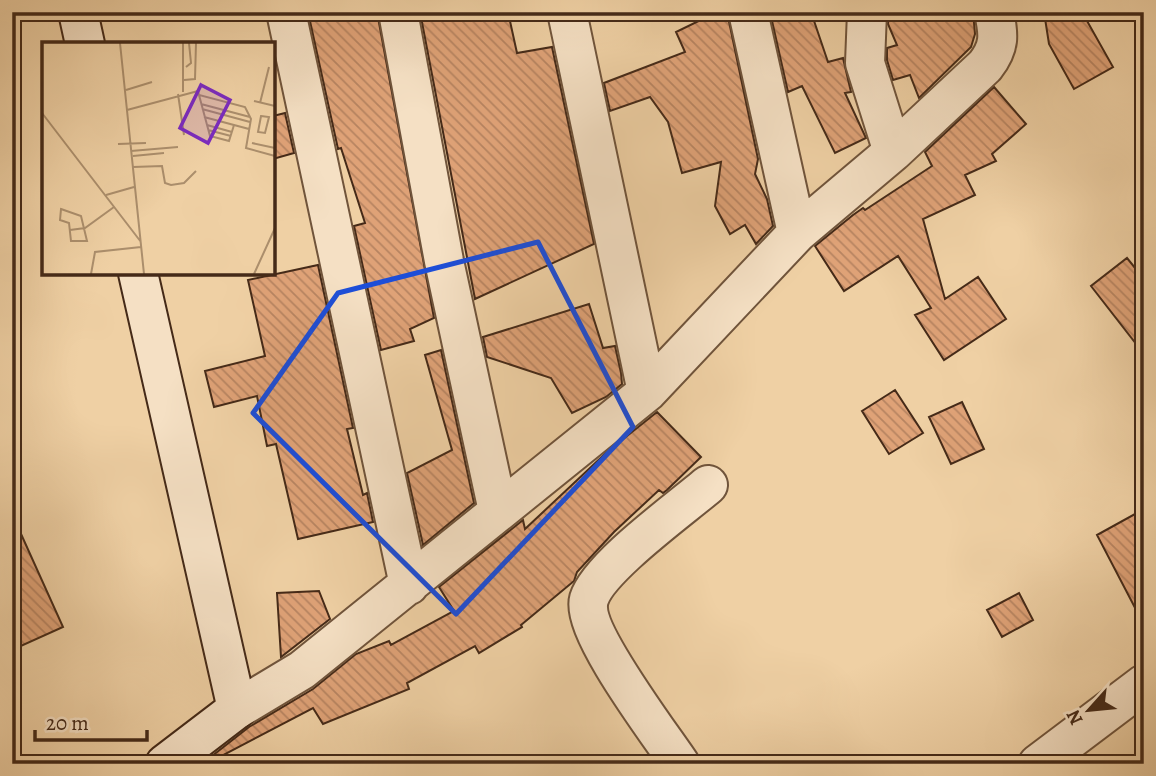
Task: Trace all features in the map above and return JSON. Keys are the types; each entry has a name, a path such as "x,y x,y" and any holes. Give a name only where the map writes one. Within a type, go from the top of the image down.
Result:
{"street":[{"path":"78,12 85,42"},
{"path":"286,12 409,585"},
{"path":"398,12 444,261 498,511"},
{"path":"567,12 647,392"},
{"path":"748,12 797,233"},
{"path":"867,12 866,63 894,152"},
{"path":"165,764 237,709 302,670 647,392 797,233 894,152 996,52 999,42 994,12"},
{"path":"138,275 237,709"},
{"path":"680,764 601,646 587,613 590,597 604,574 708,485"},
{"path":"1038,764 1144,684"}],"highlighted area":[{"path":"538,242 633,427 456,614 253,413 338,293"}],"building":[{"path":"308,12 377,12 434,318 410,329 414,341 381,350 354,226 365,223 341,148 338,149"},
{"path":"420,12 508,12 517,53 552,47 594,244 475,299"},
{"path":"717,12 727,12 758,159 755,174 767,199 773,226 756,244 745,225 730,234 715,206 721,162 682,173 668,122 650,97 610,111 604,83 685,52 676,32"},
{"path":"770,12 811,12 828,62 843,58 851,92 845,93 866,138 835,153 802,86 788,92"},
{"path":"889,12 973,12 975,34 971,47 919,98 910,75 893,80 887,60 887,48 897,45 888,24"},
{"path":"1044,12 1082,12 1113,67 1074,89 1049,44"},
{"path":"994,87 1026,124 992,154 996,161 965,175 975,195 923,219 945,299 978,277 1006,319 944,360 915,315 931,308 898,256 844,291 815,246 863,208 865,210 932,166 925,152"},
{"path":"285,113 294,153 275,158 275,116"},
{"path":"1127,258 1144,279 1144,354 1091,286"},
{"path":"318,265 353,428 347,429 363,495 367,493 373,522 298,539 276,444 267,446 257,396 214,407 205,371 265,356 248,280"},
{"path":"589,304 603,348 615,346 621,373 622,384 606,397 572,413 551,378 487,357 483,337"},
{"path":"441,350 474,503 423,545 407,473 452,450 425,355"},
{"path":"895,390 923,433 889,454 862,411"},
{"path":"962,402 984,449 951,464 929,417"},
{"path":"657,412 701,457 667,490 663,493 659,490 614,532 577,572 574,581 521,625 522,627 479,653 475,646 407,683 409,689 323,724 313,708 214,760 212,756 249,727 313,689 356,654 389,641 391,645 454,611 439,587 523,520 525,529 607,452"},
{"path":"1144,509 1144,625 1097,535"},
{"path":"12,514 63,627 12,650"},
{"path":"319,591 330,619 281,657 277,593"},
{"path":"1019,593 1033,620 1002,637 987,610"}]}
